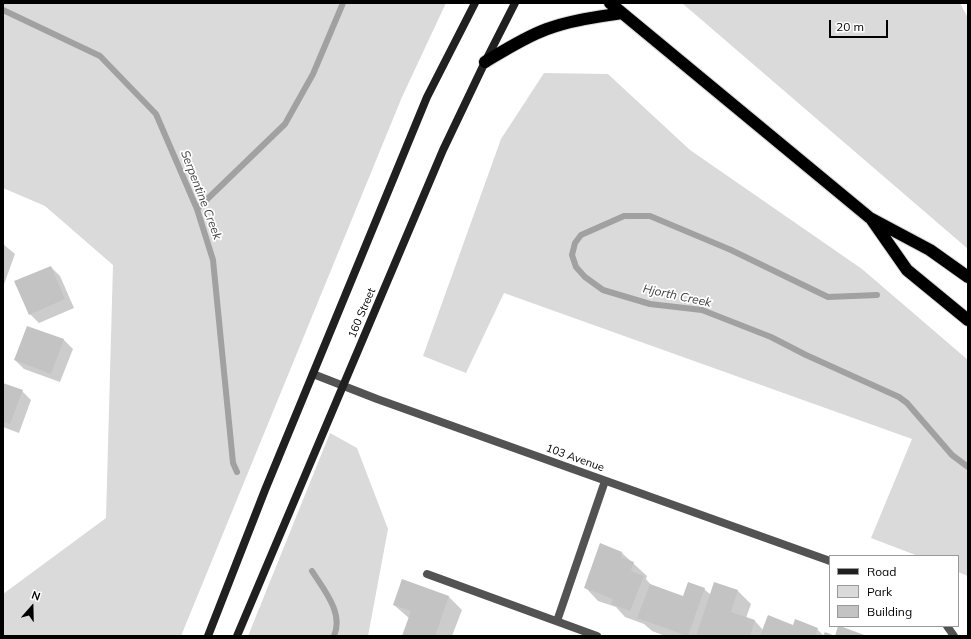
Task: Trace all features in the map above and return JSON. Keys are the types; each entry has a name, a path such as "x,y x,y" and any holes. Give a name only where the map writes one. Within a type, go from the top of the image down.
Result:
{"highway":[{"path":"610,3 620,8 870,218 930,250 968,277"},
{"path":"485,62 532,35 548,28 620,8"},
{"path":"870,218 908,270 968,320"}],"main road":[{"name":"160 Street","path":"208,636 313,374 427,97 475,3"},
{"name":"160 Street","path":"237,636 443,150 515,3"}],"street":[{"name":"103 Avenue","path":"313,374 605,481 829,561"},
{"path":"557,621 605,481"},
{"path":"427,574 597,636"},
{"path":"948,627 954,636"}],"green space":[{"path":"3,3 446,3 402,97 181,636 3,636 3,594 106,518 113,265 45,206 3,188"},
{"path":"682,3 960,3 968,18 968,249"},
{"path":"544,73 608,74 690,150 862,269 968,360 968,576 959,572 959,555 915,555 871,538 912,439 504,293 466,373 423,356 501,139"},
{"path":"330,433 357,448 388,529 368,636 248,636"}],"building":[{"path":"51,266 65,299 29,315 14,281"},
{"path":"27,326 64,339 51,374 14,360"},
{"path":"3,383 23,390 10,424 3,422"},
{"path":"600,543 622,552 621,557 634,562 631,571 644,576 630,611 611,604 613,599 584,588"},
{"path":"402,579 449,596 435,636 402,636 411,611 393,605"},
{"path":"688,582 705,588 688,636 637,618 650,584 683,596"},
{"path":"714,582 738,590 731,612 755,620 750,636 696,636"},
{"path":"768,615 793,625 795,619 818,628 815,636 760,636"},
{"path":"838,627 843,627 867,636 835,636"},
{"path":"825,632 835,636 823,636"}],"waterway":[{"path":"197,209 285,124 313,74 343,3"},
{"name":"Serpentine Creek","path":"3,10 100,56 156,114 197,209 213,260 233,463 237,472"},
{"name":"Hjorth Creek","path":"877,295 828,297 731,250 650,216 624,216 581,235 575,243 572,255 576,267 585,277 603,290 650,304 702,310 771,337 806,355 899,397 907,403 952,455 968,467"},
{"name":"Serpentine Creek","path":"312,571 327,594 335,610 336,627 334,636"}]}
